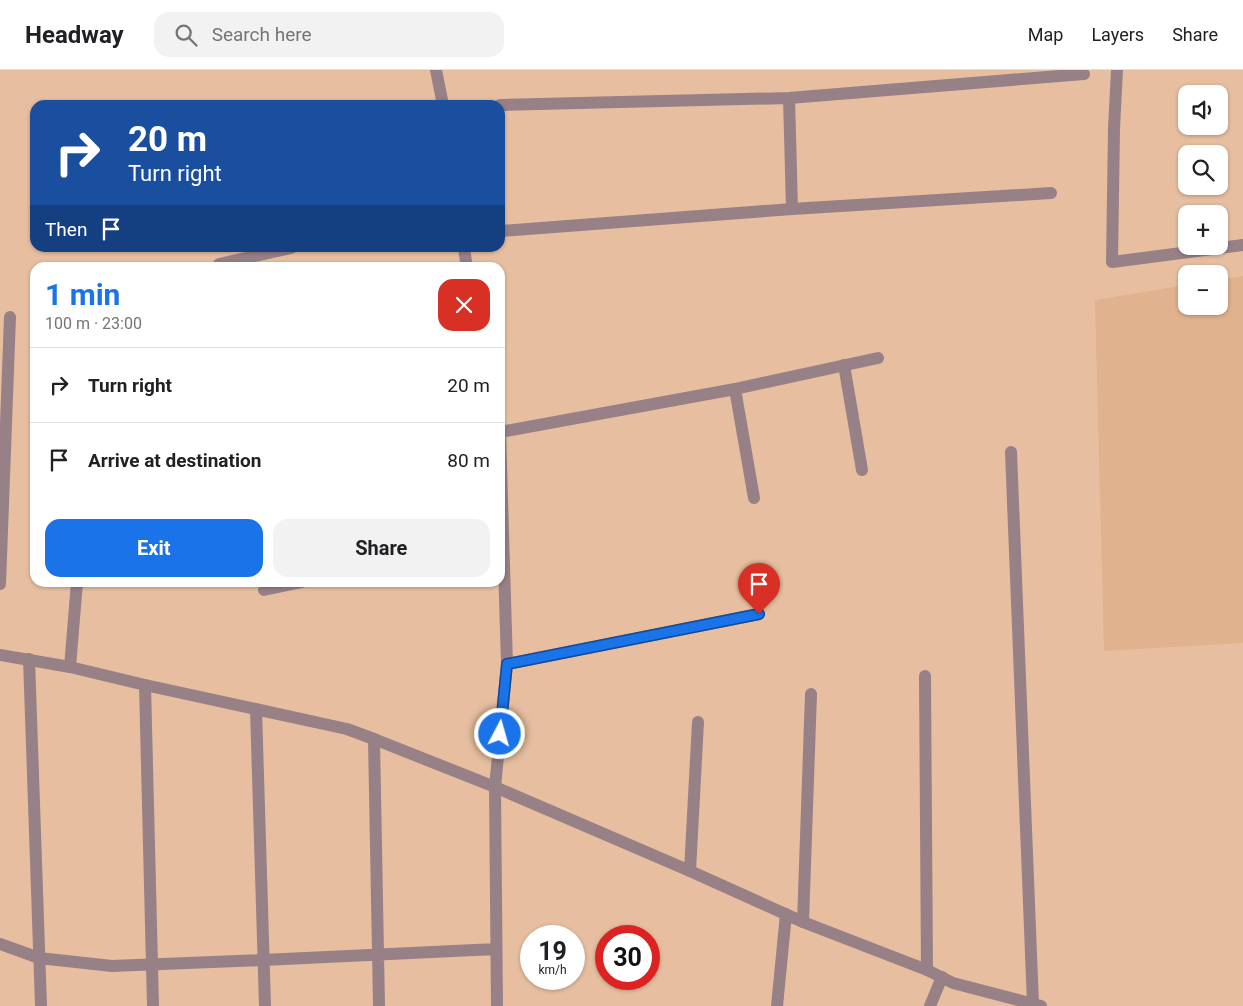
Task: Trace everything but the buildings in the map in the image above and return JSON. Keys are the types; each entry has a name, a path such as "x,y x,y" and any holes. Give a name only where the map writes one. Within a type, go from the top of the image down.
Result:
{"street":[{"path":"436,70 442,100"},
{"path":"1117,70 1112,262 1243,245"},
{"path":"505,105 789,98 1084,74"},
{"path":"789,98 792,209"},
{"path":"505,231 792,209 1051,193"},
{"path":"228,262 273,252"},
{"path":"0,584 10,317"},
{"path":"505,432 735,389 878,358"},
{"path":"844,365 862,470"},
{"path":"735,389 754,498"},
{"path":"0,655 70,667 347,729 374,738 495,787 803,922 954,982 1037,1005 1011,452"},
{"path":"70,667 77,587"},
{"path":"264,590 278,587"},
{"path":"497,1006 495,787 507,664 504,587"},
{"path":"507,664 759,614"},
{"path":"30,659 41,1006"},
{"path":"925,676 927,970"},
{"path":"145,684 153,1006"},
{"path":"803,922 811,694"},
{"path":"256,709 265,1006"},
{"path":"690,871 698,722"},
{"path":"374,738 378,1006"},
{"path":"776,1006 786,914"},
{"path":"0,944 39,958 112,966 496,949"},
{"path":"930,1006 942,976"}],"shaded area":[{"path":"1243,276 1243,643 1104,651 1095,300 1178,286 1178,315 1228,315 1228,278"}],"route":[{"path":"500,734 507,664 759,614"}]}
